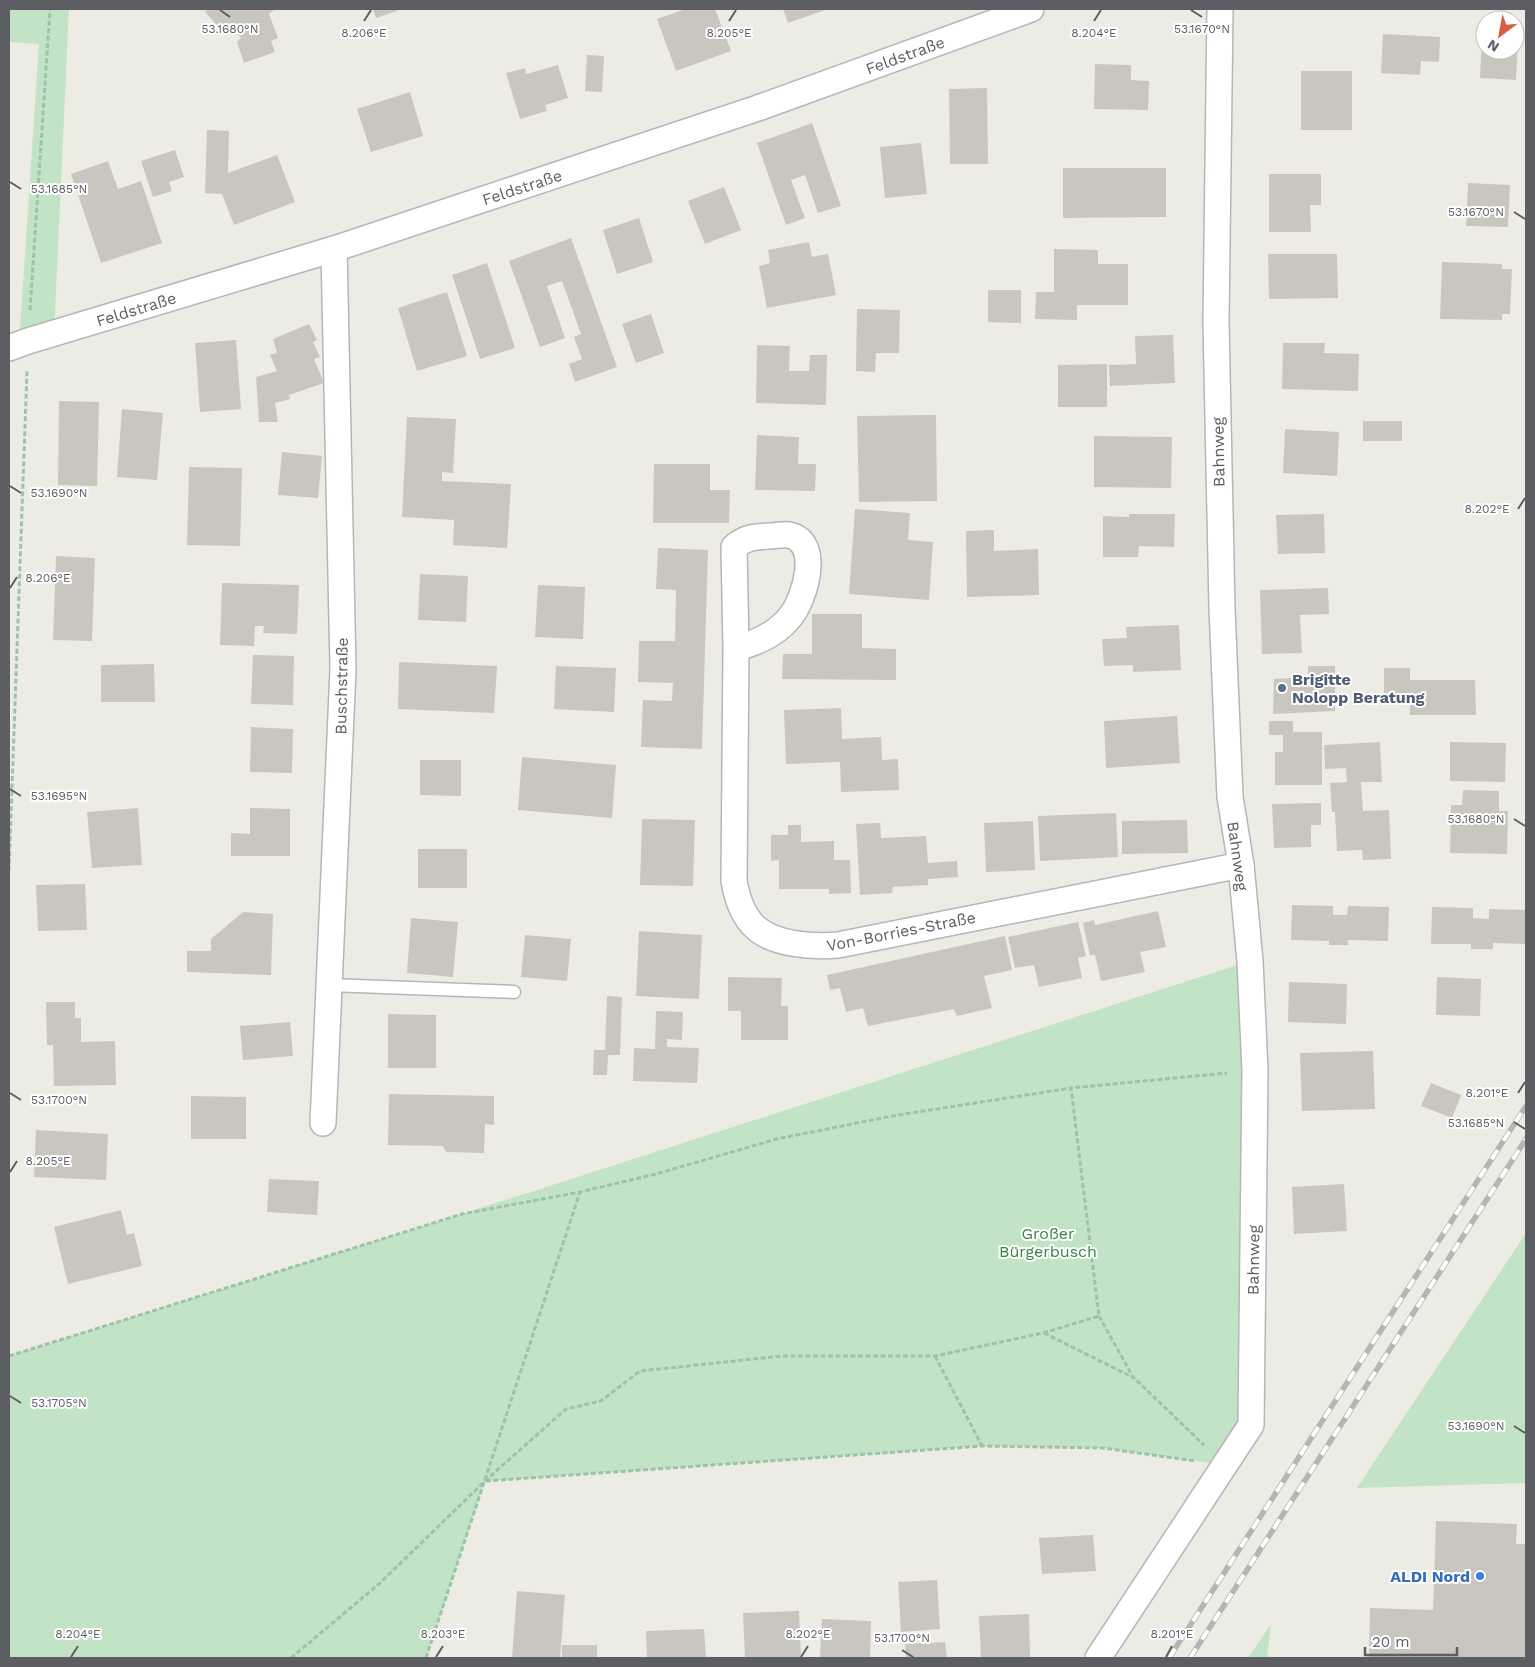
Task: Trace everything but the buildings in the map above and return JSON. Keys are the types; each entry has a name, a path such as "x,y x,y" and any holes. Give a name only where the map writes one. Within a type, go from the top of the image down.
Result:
{"street":[{"name":"Feldstraße","path":"18,345 334,249 748,112 1031,9"},
{"name":"Bahnweg","path":"1098,1658 1250,1425 1255,1070 1250,961 1241,865 1230,797 1222,609 1216,322 1220,9"},
{"name":"Buschstraße","path":"323,1123 344,669 334,249"},
{"name":"Von-Borries-Straße","path":"736,648 753,644 768,636 792,615 804,590 808,560 806,550 797,539 788,535 753,537 742,540 734,548 736,648 734,881 736,897 745,914 755,927 772,937 817,947 838,945 1241,865"}],"lane":[{"path":"329,985 514,992"}],"path":[{"path":"9,871 18,345 50,9"},
{"path":"9,1356 462,1214 580,1192 656,1174 777,1138 892,1116 1071,1088 1255,1070"},
{"path":"1071,1088 1099,1316 1132,1377"},
{"path":"426,1658 580,1192"},
{"path":"291,1658 379,1584 485,1481 566,1410 602,1401 640,1371 782,1356 935,1356 1043,1333 1099,1316"},
{"path":"1043,1333 1132,1377 1225,1465"},
{"path":"935,1356 982,1446"},
{"path":"485,1481 982,1446 1104,1448 1225,1465"}],"green space":[{"path":"9,9 69,9 54,334 19,345 39,44 9,42"},
{"name":"Großer Bürgerbusch","path":"1250,961 1251,1425 1225,1465 1103,1448 982,1446 485,1481 426,1658 9,1658 9,1356 462,1214"},
{"path":"1526,1233 1526,1483 1357,1488"},
{"path":"1271,1624 1267,1658 1248,1658"}],"railway":[{"path":"1169,1658 1526,1106"},
{"path":"1190,1658 1526,1139"}],"place":[{"name":"Brigitte Nolopp Beratung","path":"1282,688"},
{"name":"ALDI Nord","path":"1480,1576"}]}
